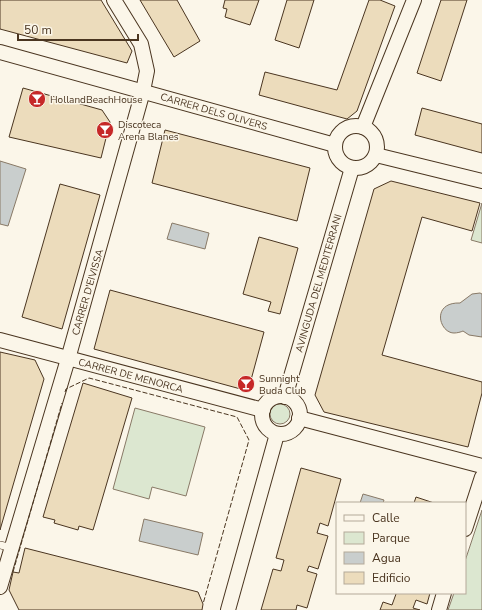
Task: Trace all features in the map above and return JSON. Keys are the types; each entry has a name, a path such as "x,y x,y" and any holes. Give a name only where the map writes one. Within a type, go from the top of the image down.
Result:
{"street":[{"name":"CARRER D'EIVISSA","path":"0,587 6,547 68,358 143,91 147,71 141,44 114,0"},
{"path":"363,127 414,0"},
{"name":"CARRER DELS OLIVERS","path":"0,52 335,145"},
{"path":"353,126 363,127 370,131 375,138 377,146 376,155 370,163 362,168 352,168 339,160 335,145 338,136 344,129 353,126"},
{"path":"376,155 482,181"},
{"name":"AVINGUDA DEL MEDITERRANI","path":"285,397 352,168"},
{"name":"CARRER DE MENORCA","path":"0,340 263,410"},
{"path":"285,397 296,405 299,411 299,418 297,424 289,432 277,434 266,428 262,416 263,410 269,400 285,397"},
{"path":"299,418 482,466"},
{"path":"228,610 277,434"},
{"path":"466,526 482,477"},
{"path":"439,610 444,594"}],"green space":[{"path":"482,203 482,243 471,240"},
{"path":"280,404 287,407 290,414 287,421 280,424 273,421 270,414 273,407"},
{"path":"135,408 205,427 186,496 152,487 149,499 113,489"},
{"path":"482,510 482,610 448,610 454,594 466,594 466,558"}],"water":[{"path":"0,161 26,169 8,226 0,224"},
{"path":"172,223 209,233 205,249 167,239"},
{"path":"472,294 482,294 482,337 469,335 463,331 454,333 449,332 445,328 440,318 441,312 445,307 451,304 460,303"},
{"path":"363,494 384,500 383,502 360,502"},
{"path":"144,519 203,533 198,555 139,541"}],"building":[{"path":"0,0 101,0 132,51 127,63 0,29"},
{"path":"140,0 177,0 200,41 174,57"},
{"path":"225,0 259,0 250,25 225,17 227,9 223,8"},
{"path":"287,0 314,0 299,48 275,40"},
{"path":"369,0 380,0 395,6 357,111 347,119 259,95 265,72 337,90"},
{"path":"441,0 467,0 441,81 417,73"},
{"path":"23,88 102,110 110,122 101,158 9,137"},
{"path":"422,108 482,124 482,153 415,135"},
{"path":"165,130 310,168 297,221 152,183"},
{"path":"391,181 480,203 472,231 422,217 382,355 482,382 482,393 468,447 324,412 315,395 374,189"},
{"path":"60,184 100,195 62,329 22,317"},
{"path":"259,237 298,248 280,314 268,311 271,302 243,294"},
{"path":"110,290 264,332 248,391 94,349"},
{"path":"0,352 35,360 44,379 0,530"},
{"path":"83,383 132,398 93,530 79,526 78,530 54,523 55,520 43,517"},
{"path":"301,468 341,479 328,526 320,523 317,533 328,536 318,569 309,566 307,571 317,574 307,608 297,605 296,610 261,610 273,569 281,571 284,560 276,558"},
{"path":"416,497 431,502 414,502"},
{"path":"25,548 198,592 203,604 202,610 19,610 9,590 13,572 19,573"},
{"path":"396,594 430,594 427,604 416,600 413,608 420,610 380,610 383,602 392,605"}],"fence":[{"path":"65,392 66,389 89,378 237,417 249,440 203,604"},
{"path":"13,572 62,403"}],"place":[{"name":"HollandBeachHouse","path":"37,99"},
{"name":"Discoteca Arena Blanes","path":"105,130"},
{"name":"Sunnight Buda Club","path":"246,384"}]}
